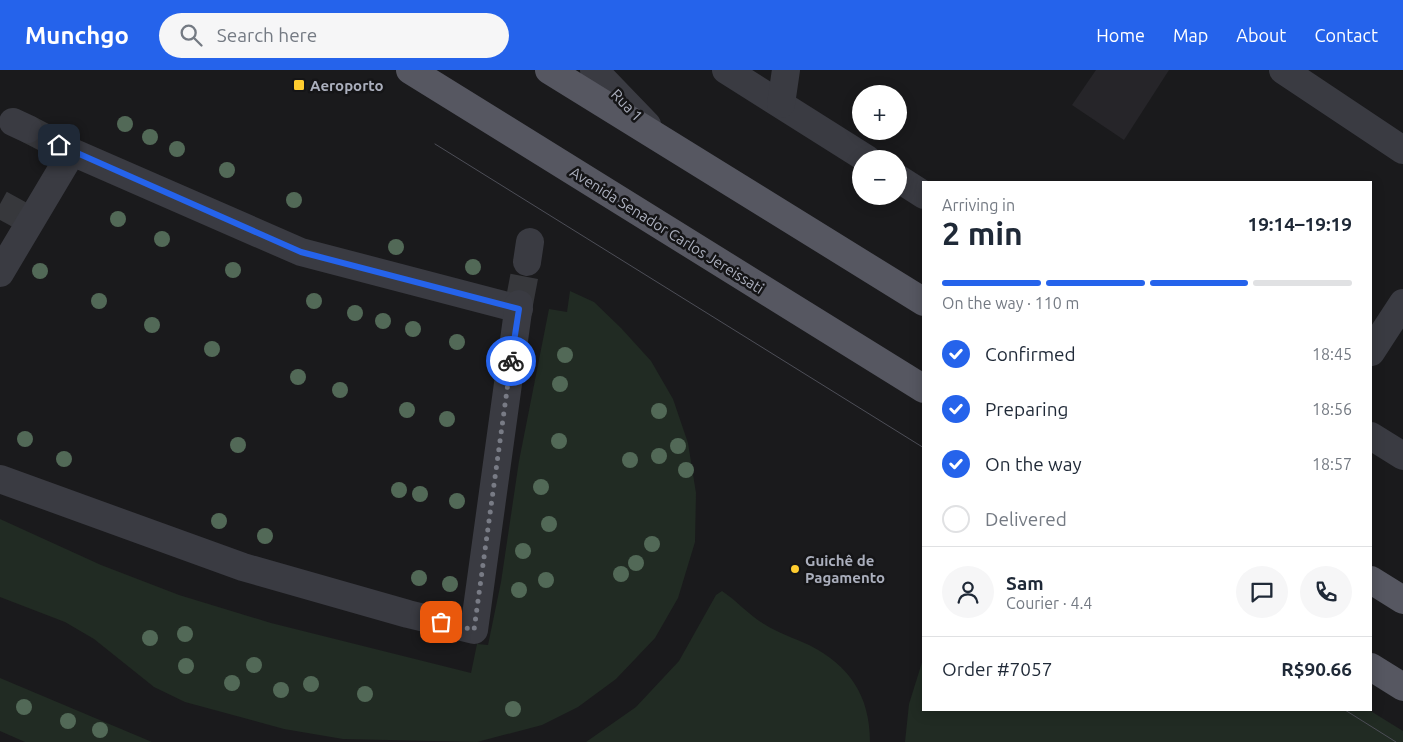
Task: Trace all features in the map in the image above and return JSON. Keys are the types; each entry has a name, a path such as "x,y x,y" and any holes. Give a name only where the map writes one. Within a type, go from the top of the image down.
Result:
{"main road":[{"name":"Avenida Senador Carlos Jereissati","path":"410,70 922,388"},
{"path":"549,70 922,301"},
{"path":"1372,581 1403,600"},
{"path":"1372,668 1403,686"}],"street":[{"name":"Rua 1","path":"594,70 660,139"},
{"path":"726,70 853,150"},
{"path":"780,104 786,70"},
{"path":"1283,70 1403,150"},
{"path":"0,273 25,218 66,149 301,252 519,307 474,630 408,614 243,567 0,479"},
{"path":"907,184 922,194"},
{"path":"1372,350 1403,303"},
{"path":"1372,437 1403,456"}],"shaded area":[{"path":"1096,70 1169,70 1124,140 1072,105"},
{"path":"570,291 594,302 651,361 673,399 688,443 696,493 695,542 678,598 655,638 616,679 578,707 542,725 477,742 343,739 284,729 185,702 154,687 94,639 65,622 0,597 0,519 101,565 179,595 271,623 471,673 477,644 488,645 501,582 519,461 549,309 567,312"},
{"path":"722,591 775,630 823,653 846,673 862,697 869,725 870,742 586,742 636,707 679,661 716,595"},
{"path":"922,662 922,711 1371,711 1403,731 1403,742 905,742 909,704"},
{"path":"0,678 152,742 25,742 0,731"}],"tunnel":[{"path":"28,129 59,145"},
{"path":"0,204 20,215"},
{"path":"519,304 527,262"}],"tram line":[{"path":"435,144 922,447"},
{"path":"1347,711 1396,742"}],"way so far":[{"path":"441,622 474,630 511,361"}],"place":[{"name":"Aeroporto","path":"299,85"},
{"name":"Guichê de Pagamento","path":"795,569"}],"route":[{"path":"59,145 301,252 519,309 511,361"}]}
